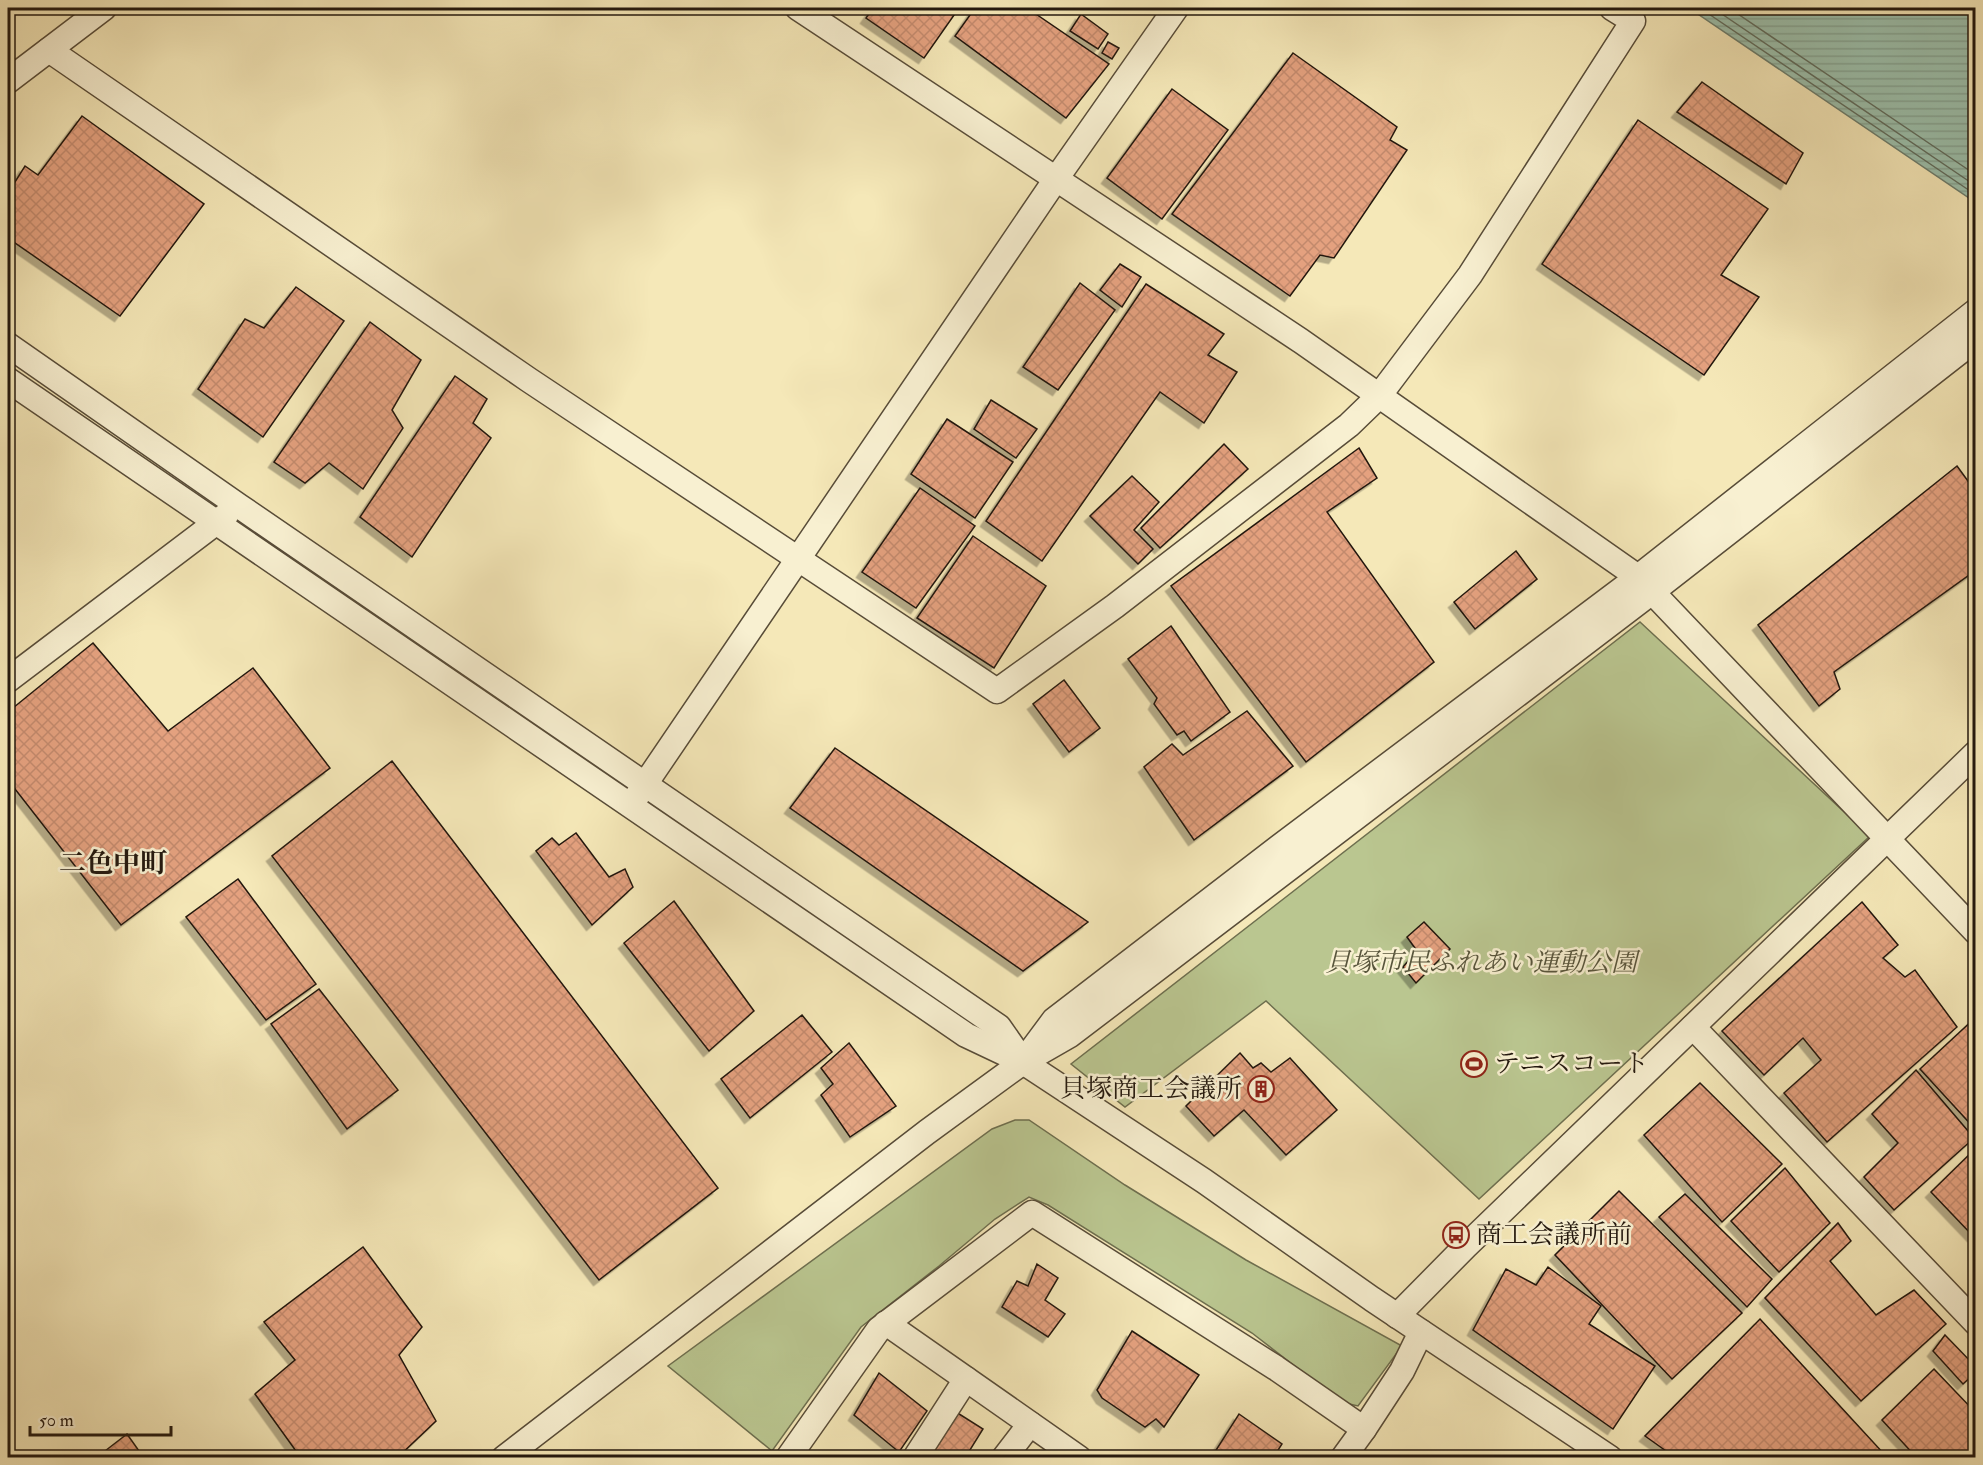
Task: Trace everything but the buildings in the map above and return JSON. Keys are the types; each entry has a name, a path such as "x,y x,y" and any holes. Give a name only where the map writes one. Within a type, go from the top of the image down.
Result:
{"street":[{"path":"8,81 104,8"},
{"path":"798,8 1291,334 1645,585 1976,932"},
{"path":"631,805 1056,179 1176,8"},
{"path":"49,50 539,387 997,691 1125,599 1349,425 1379,396 1470,275 1633,21 1612,8"},
{"path":"1645,585 1976,311"},
{"path":"504,1458 927,1132 1023,1062 1054,1020 1279,847 1645,585 1976,339"},
{"path":"8,345 238,506 646,783 999,1027 1023,1062"},
{"path":"8,380 966,1035 1023,1062 1204,1181 1397,1316 1610,1458"},
{"path":"8,680 238,506"},
{"path":"1397,1316 1466,1246 1976,753"},
{"path":"1693,1027 1976,1323"},
{"path":"792,1456 879,1329 1032,1213 1276,1368 1364,1429"},
{"path":"886,1323 1079,1458"},
{"path":"1343,1458 1402,1371 1421,1332"},
{"path":"915,1458 966,1379"},
{"path":"1004,1458 1030,1424"}],"green space":[{"name":"貝塚市民ふれあい運動公園","path":"1640,622 1870,836 1479,1199 1266,1001 1125,1107 1071,1064"},
{"path":"1015,1120 1029,1120 1125,1185 1246,1260 1402,1346 1358,1406 1341,1402 1252,1333 1048,1205 1029,1197 995,1219 861,1327 772,1451 668,1366 992,1129"}],"water":[{"path":"1689,8 1975,8 1975,202"}],"place":[{"name":"テニスコート","path":"1474,1064"},
{"name":"貝塚商工会議所","path":"1261,1089"},
{"name":"商工会議所前","path":"1456,1235"}],"district":[{"name":"二色中町","path":"113,863"}]}
